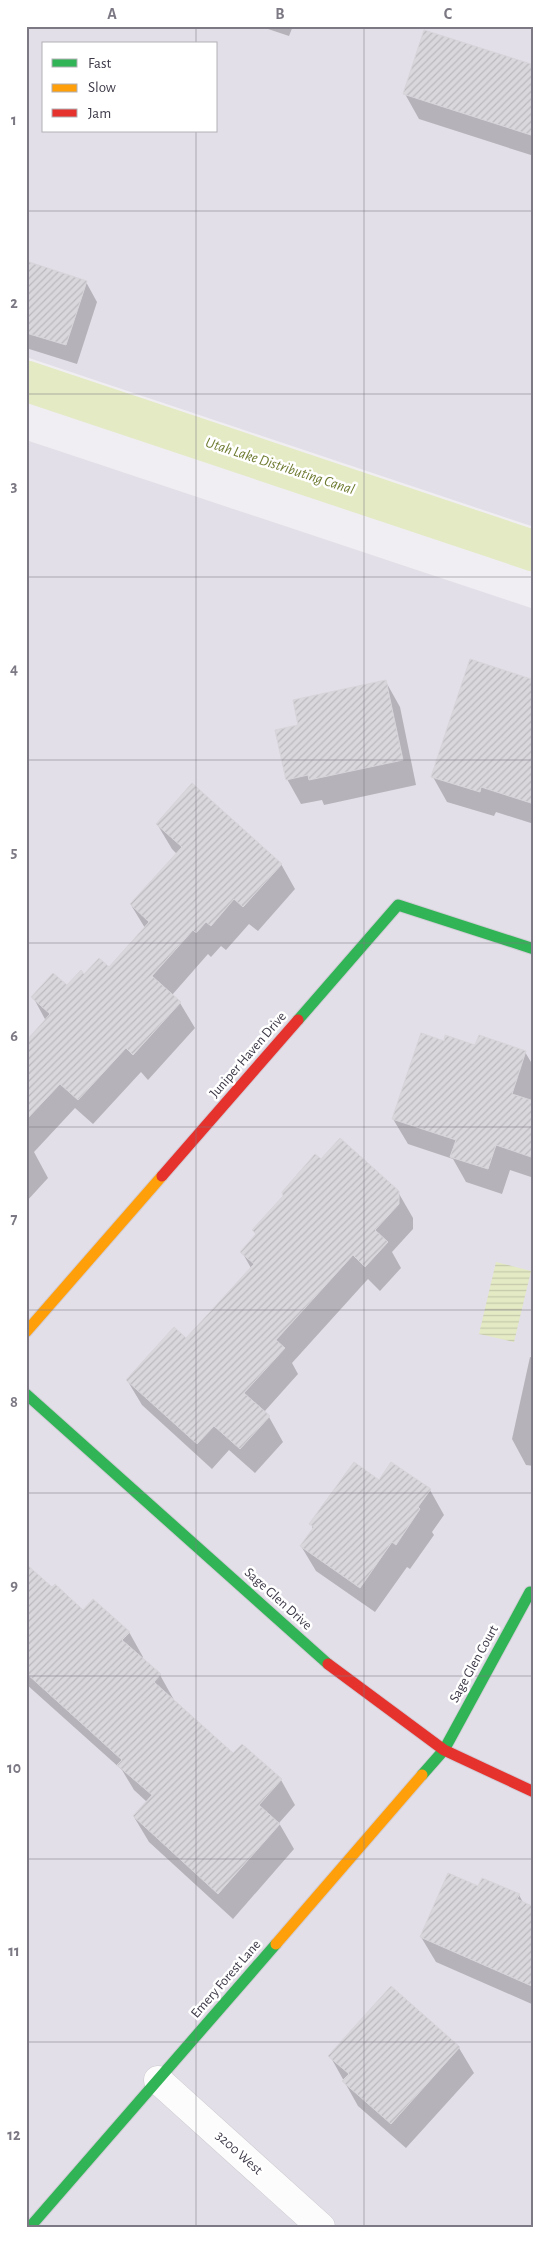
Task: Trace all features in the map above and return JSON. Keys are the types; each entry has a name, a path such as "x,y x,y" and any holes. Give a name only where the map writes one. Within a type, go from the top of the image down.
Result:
{"street":[{"name":"Juniper Haven Drive","path":"26,1332 398,905 534,949"},
{"name":"Sage Glen Drive","path":"26,1394 334,1669 444,1750 534,1792"},
{"name":"Sage Glen Court","path":"444,1750 530,1592"},
{"name":"Emery Forest Lane","path":"30,2227 444,1750"},
{"name":"3200 West","path":"158,2080 320,2227"}],"shaded area":[{"path":"26,26 534,26 534,527 26,357"},
{"path":"26,440 534,609 534,2227 26,2227"},
{"path":"496,1262 531,1271 514,1342 479,1334"}],"building":[{"path":"424,30 534,65 534,136 403,94"},
{"path":"26,261 87,281 66,345 26,333"},
{"path":"470,659 534,680 534,804 481,787 480,792 431,777"},
{"path":"386,680 403,760 309,780 308,775 286,780 275,730 298,725 293,700"},
{"path":"192,783 282,864 243,907 234,899 211,926 206,922 196,933 193,930 152,976 181,1002 133,1055 126,1048 78,1100 60,1084 26,1120 26,1041 50,1014 31,997 53,973 67,985 81,970 84,974 99,958 109,967 149,922 130,904 182,847 156,824"},
{"path":"421,1033 444,1041 445,1035 475,1045 479,1035 526,1051 512,1094 534,1101 534,1158 496,1145 488,1169 450,1157 456,1140 392,1119"},
{"path":"340,1138 399,1191 399,1204 375,1230 388,1242 365,1267 353,1255 276,1340 285,1348 244,1393 270,1416 240,1449 214,1426 197,1444 126,1380 174,1327 186,1338 254,1264 240,1252 256,1234 252,1230 283,1196 282,1192 315,1154 321,1159"},
{"path":"354,1462 379,1480 391,1462 431,1489 396,1545 392,1542 360,1588 300,1546 314,1527 309,1524"},
{"path":"26,1564 52,1587 55,1584 83,1610 93,1599 130,1632 122,1640 161,1674 154,1682 233,1753 242,1744 282,1779 259,1805 280,1824 218,1894 133,1816 152,1795 117,1765 122,1760 26,1673"},
{"path":"448,1873 478,1886 482,1878 520,1894 517,1899 534,1907 534,1987 420,1937"},
{"path":"391,1986 460,2047 391,2124 342,2081 349,2074 328,2056"}],"waterway":[{"name":"Utah Lake Distributing Canal","path":"26,381 534,551"}],"traffic: fast":[{"path":"298,1020 398,905 534,949"},
{"path":"26,1394 328,1664"},
{"path":"422,1775 444,1750 530,1592"},
{"path":"30,2227 276,1944"}],"traffic: slow":[{"path":"26,1332 162,1176"},
{"path":"276,1944 422,1775"}],"traffic: jam":[{"path":"162,1176 298,1020"},
{"path":"328,1664 444,1750 534,1792"}]}
